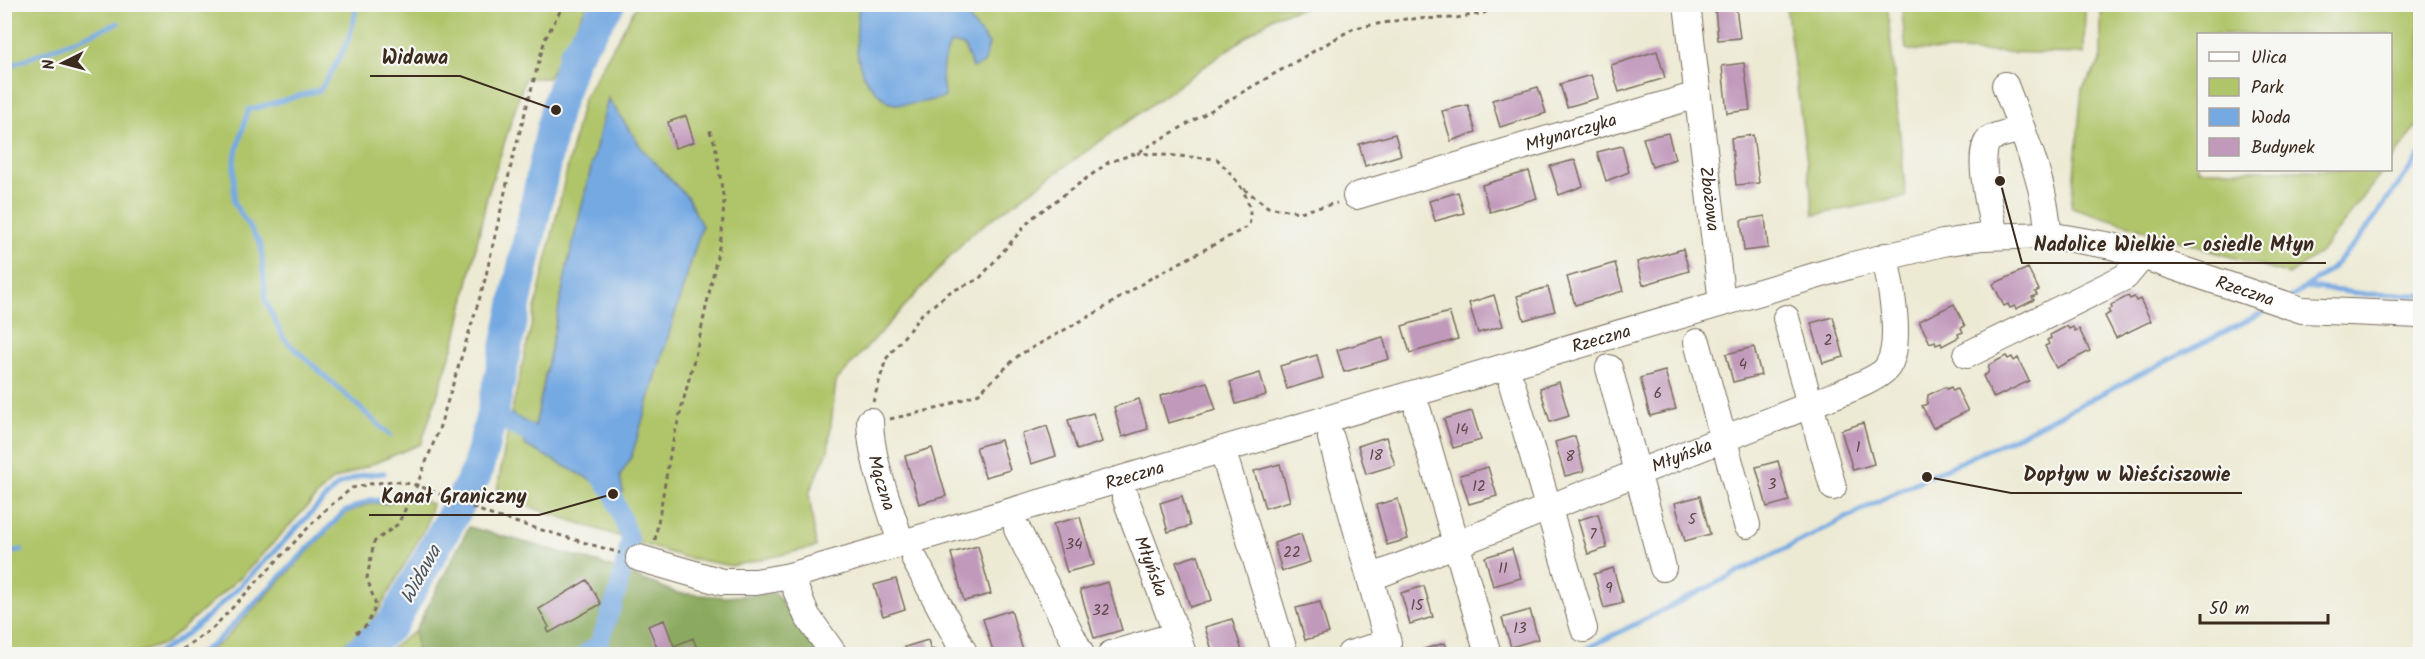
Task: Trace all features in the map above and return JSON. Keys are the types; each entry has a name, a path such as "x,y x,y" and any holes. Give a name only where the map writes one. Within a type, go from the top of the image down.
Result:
{"street":[{"path":"1687,4 1697,95"},
{"path":"2005,85 2022,129 2047,211 2048,235"},
{"name":"Młynarczyka","path":"1356,196 1697,95"},
{"name":"Zbożowa","path":"1697,95 1722,303"},
{"path":"1995,236 1984,171 1984,148 1990,140 2022,129"},
{"name":"Rzeczna","path":"636,557 722,582 756,582 908,552 1722,303 1885,256 1943,243 1995,236 2048,235 2112,246 2302,310 2421,315"},
{"name":"Młyńska","path":"1370,578 1810,405 1873,378 1888,368 1893,352 1891,285 1885,256"},
{"path":"1967,355 2125,277 2142,257"},
{"path":"1786,318 1833,487"},
{"path":"1696,342 1747,525"},
{"path":"1609,368 1663,568"},
{"path":"1512,384 1584,629"},
{"path":"1418,411 1488,654"},
{"name":"Mączna","path":"870,421 873,460 908,552 965,654"},
{"path":"1331,438 1390,649 1350,654"},
{"path":"1227,465 1285,654"},
{"name":"Młyńska","path":"1111,654 1180,645 1125,497"},
{"path":"1017,529 1081,654"},
{"path":"790,576 807,616 834,654"}],"path":[{"path":"356,633 367,625 376,606 367,578 374,542 398,524 417,485 439,429 484,284 513,157 545,39 564,4"},
{"path":"1244,189 1251,216 1249,226 1151,278 1099,311 1019,355 979,393 940,408 870,421 886,359 922,314 950,292 980,279 1032,218 1109,162 1137,153 1354,28 1406,19 1456,18 1485,13 1503,4"},
{"path":"175,654 213,628 325,510 352,489 393,481 417,485 491,515 636,557 671,449 699,340 722,233 724,202 716,144 709,129"},
{"path":"1137,153 1217,159 1244,189 1268,207 1300,212 1323,209 1356,196"}],"green space":[{"path":"4,5 587,5 548,78 525,78 487,197 456,338 421,444 331,481 244,574 166,643 140,652 5,654"},
{"path":"637,5 1312,5 1275,16 971,234 836,381 828,451 809,493 816,547 732,566 683,557 496,496 511,414 583,100"},
{"path":"1786,5 1887,5 1906,197 1814,215"},
{"path":"1901,5 2085,5 2084,54 1906,50"},
{"path":"2101,5 2420,5 2420,121 2392,160 2392,33 2197,33 2197,171 2383,171 2321,252 2289,275 2071,207 2082,89 2101,61"},
{"path":"396,490 432,504 426,526 368,630 327,654 204,654 223,641 344,514 371,503 389,504"},
{"path":"469,527 600,563 677,593 725,597 776,593 818,654 417,654 415,631"},
{"path":"415,631 417,654 384,654"}],"water":[{"path":"859,5 969,5 971,22 989,44 984,63 973,68 964,46 951,43 942,69 945,97 910,104 889,102 870,85 860,65 856,41"},
{"path":"608,98 643,150 688,198 702,226 631,458 620,476 623,492 606,496 597,483 526,446 521,435 509,430 511,414 535,427 567,267"}],"building":[{"path":"1736,7 1740,38 1718,40 1715,9"},
{"path":"1657,51 1665,78 1619,92 1611,65"},
{"path":"1744,63 1750,110 1727,113 1722,66"},
{"path":"1591,75 1598,98 1567,107 1560,84"},
{"path":"1538,87 1546,113 1500,127 1492,100"},
{"path":"1468,105 1476,132 1451,141 1442,111"},
{"path":"686,116 694,142 675,148 668,122"},
{"path":"1668,133 1675,159 1652,167 1643,138"},
{"path":"1395,134 1401,155 1365,166 1359,144"},
{"path":"1753,135 1759,183 1736,185 1731,138"},
{"path":"1622,146 1629,172 1606,181 1597,152"},
{"path":"1575,160 1583,186 1559,195 1550,166"},
{"path":"1529,171 1537,198 1490,212 1482,185"},
{"path":"1458,192 1464,213 1435,221 1429,201"},
{"path":"1765,216 1768,248 1744,251 1741,220"},
{"path":"1683,249 1689,271 1643,285 1637,262"},
{"path":"1615,263 1623,291 1575,305 1567,277"},
{"path":"2028,268 2039,290 2035,292 2037,295 2032,297 2034,300 2016,309 2015,306 2010,308 2008,304 2004,306 1993,284"},
{"path":"1548,287 1555,311 1524,320 1517,296"},
{"path":"1494,295 1503,326 1478,333 1469,303"},
{"path":"2128,296 2130,299 2134,297 2136,301 2140,299 2151,321 2116,338 2105,316 2110,313 2108,310 2112,308 2111,305"},
{"path":"1954,304 1965,326 1961,328 1963,332 1958,334 1959,337 1942,346 1941,343 1936,345 1935,341 1930,343 1919,321"},
{"path":"1449,312 1458,339 1410,353 1402,326"},
{"path":"1833,317 1844,357 1823,363 1811,323"},
{"path":"2067,326 2069,329 2073,327 2075,331 2079,329 2090,351 2056,368 2045,346 2049,344 2047,340 2051,338 2050,335"},
{"path":"1383,337 1389,359 1344,372 1337,350"},
{"path":"1754,347 1761,375 1733,382 1726,354"},
{"path":"1317,355 1323,378 1287,389 1280,366"},
{"path":"2006,356 2008,359 2012,357 2014,361 2018,358 2029,381 1994,398 1983,376 1988,373 1989,365"},
{"path":"1665,371 1676,409 1650,416 1640,378"},
{"path":"1260,373 1266,395 1236,404 1230,382"},
{"path":"1207,382 1216,410 1168,423 1160,396"},
{"path":"1559,382 1569,416 1550,422 1540,388"},
{"path":"1945,387 1947,389 1951,387 1953,391 1957,389 1968,411 1933,428 1922,406 1927,404 1928,395"},
{"path":"1139,399 1148,429 1122,437 1114,407"},
{"path":"1472,411 1481,440 1453,448 1444,419"},
{"path":"1093,413 1102,442 1077,450 1068,420"},
{"path":"1863,423 1874,464 1853,470 1841,430"},
{"path":"1047,426 1056,456 1031,464 1022,434"},
{"path":"1575,436 1584,471 1565,476 1555,442"},
{"path":"1386,437 1395,465 1366,474 1358,446"},
{"path":"1001,440 1010,470 985,477 976,447"},
{"path":"932,448 946,496 919,504 905,456"},
{"path":"1778,461 1789,501 1767,507 1756,467"},
{"path":"1280,464 1290,501 1265,508 1254,471"},
{"path":"1488,467 1497,496 1469,504 1460,475"},
{"path":"1182,496 1190,526 1168,532 1160,503"},
{"path":"1700,496 1710,534 1685,541 1675,503"},
{"path":"1398,499 1408,539 1387,545 1376,505"},
{"path":"1598,514 1607,548 1588,554 1578,520"},
{"path":"1080,517 1094,565 1067,572 1053,524"},
{"path":"1301,534 1310,562 1282,571 1274,543"},
{"path":"978,546 991,594 964,601 951,553"},
{"path":"1512,549 1521,578 1493,586 1485,557"},
{"path":"1198,555 1212,600 1190,607 1176,562"},
{"path":"1613,568 1623,603 1604,608 1594,574"},
{"path":"896,579 905,609 883,616 874,585"},
{"path":"587,580 601,604 549,633 547,629 549,627 539,609"},
{"path":"1108,582 1122,630 1094,638 1080,590"},
{"path":"1424,586 1433,617 1410,624 1401,593"},
{"path":"1320,602 1329,633 1305,640 1296,608"},
{"path":"1011,610 1024,654 994,654 983,619"},
{"path":"1530,610 1538,639 1511,647 1502,618"},
{"path":"1232,619 1243,654 1213,654 1205,627"},
{"path":"664,620 674,646 693,638 699,654 660,654 648,626"},
{"path":"928,640 931,650 935,649 937,654 907,654 905,647"},
{"path":"1445,643 1449,654 1423,654 1421,650"}],"waterway":[{"path":"356,4 348,39 320,90 248,110 234,160 234,203 261,245 266,302 284,339 390,435"},
{"name":"Widawa","path":"357,654 392,624 476,474 492,415 556,110 574,56 609,4"},
{"path":"4,68 118,23"},
{"path":"2292,297 2331,269 2359,239 2420,155"},
{"path":"2306,287 2366,294 2420,295"},
{"path":"1576,654 1927,477 2024,433 2264,312"},
{"path":"492,415 531,435"},
{"path":"153,654 170,646 219,606 338,485 362,475 384,473"},
{"path":"585,654 599,643 617,594 630,540 613,494 598,474"},
{"path":"198,654 216,642 344,512 370,500 386,501"},
{"path":"4,554 22,550"}],"place":[{"name":"Widawa","path":"556,110"},
{"name":"Nadolice Wielkie – osiedle Młyn","path":"2000,181"},
{"name":"Dopływ w Wieściszowie","path":"1927,477"},
{"name":"Kanał Graniczny","path":"613,494"}]}
